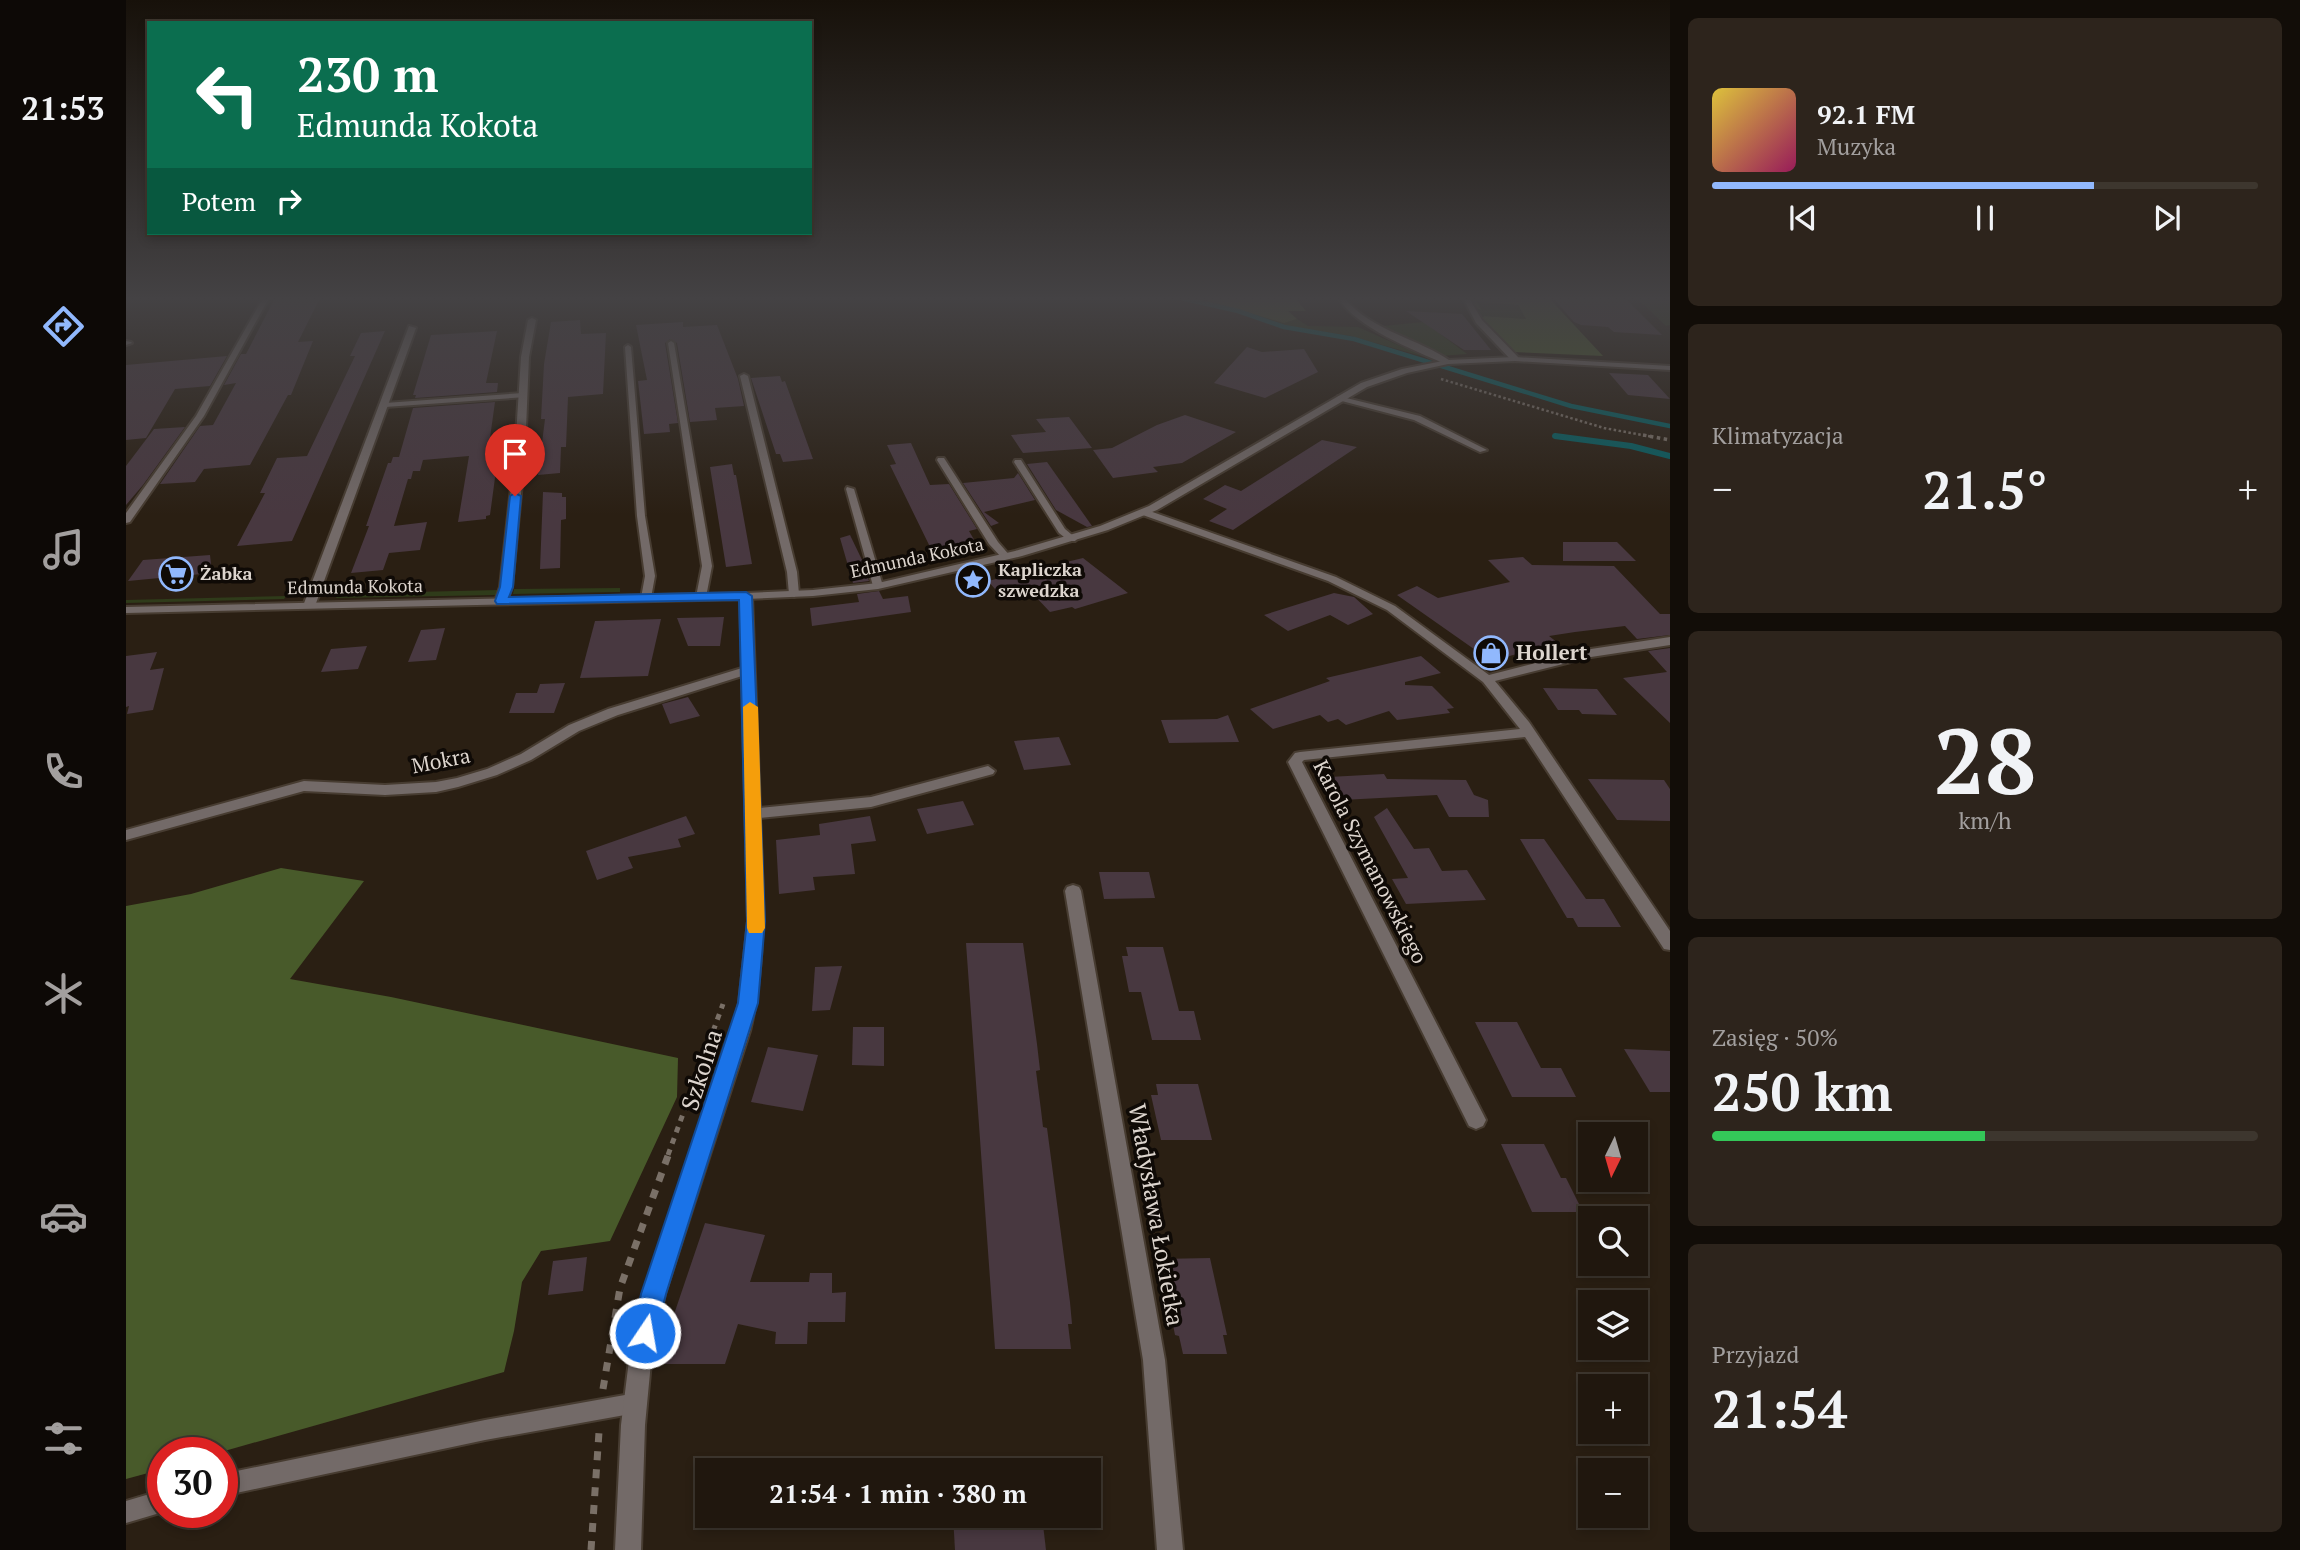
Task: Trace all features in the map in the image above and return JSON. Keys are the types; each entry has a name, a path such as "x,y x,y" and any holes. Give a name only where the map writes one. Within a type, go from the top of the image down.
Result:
{"street":[{"path":"126,520 200,416 225,370"},
{"path":"309,606 397,370"},
{"path":"501,601 506,587 520,452 524,370"},
{"name":"Edmunda Kokota","path":"126,610 746,596 878,586 1072,539 1144,512 1341,398 1382,378 1411,370"},
{"path":"1144,512 1332,579 1362,593 1402,615 1487,679 1506,699 1670,944"},
{"name":"Szkolna","path":"628,1550 641,1352 654,1294 748,1003 756,921 746,596"},
{"path":"1487,679 1591,653 1670,641"},
{"name":"Mokra","path":"126,835 303,786 385,790 436,788 492,772 526,757 575,728 613,712 750,670"},
{"name":"Karola Szymanowskiego","path":"1476,1121 1295,762 1300,756 1528,732"},
{"path":"751,814 872,802 988,771"},
{"name":"Władysława Łokietka","path":"1073,891 1154,1360 1170,1550"}],"lane":[{"path":"630,370 641,516 650,576 646,598"},
{"path":"675,370 707,566 701,597"},
{"path":"744,376 792,572 794,594"},
{"path":"385,405 523,395"},
{"path":"1341,398 1417,418 1483,450"},
{"path":"942,460 994,544 1006,557"},
{"path":"1018,462 1062,531 1072,539"},
{"path":"850,489 878,586"},
{"path":"238,1482 485,1430 636,1403"},
{"path":"126,1512 147,1506"}],"path":[{"path":"1434,377 1604,428 1670,440"},
{"path":"591,1550 600,1410 610,1336 620,1288 717,1027 725,993"}],"green space":[{"path":"620,588 620,592 513,594 514,589"},
{"path":"499,590 497,595 337,598 330,594"},
{"path":"286,596 284,599 126,603 126,600"},
{"path":"281,868 364,881 290,979 391,997 678,1058 677,1097 610,1241 541,1251 522,1282 504,1372 238,1447 238,1437 147,1437 147,1473 126,1479 126,906 191,894"}],"building":[{"path":"126,370 219,370 210,386 175,389 146,438 126,440"},
{"path":"232,370 301,370 291,395 288,395 250,465 204,469 195,482 160,484 200,426 213,425 236,383 224,385"},
{"path":"348,370 368,370 292,541 237,546 265,493 260,493 277,458 307,456"},
{"path":"420,370 489,370 486,383 498,383 497,392 415,398 416,395 413,395"},
{"path":"544,370 604,370 603,394 568,397 566,447 561,447 560,473 538,475 545,419 541,419"},
{"path":"645,370 669,370 678,423 669,424 670,432 644,434 638,381 647,380"},
{"path":"681,370 735,370 744,406 715,408 717,420 690,422"},
{"path":"1226,370 1318,372 1265,398 1214,383"},
{"path":"1609,373 1648,375 1670,399 1628,395"},
{"path":"780,376 782,382 785,381 813,459 783,462 780,454 776,454 751,378"},
{"path":"495,402 489,445 493,444 490,463 497,463 490,515 486,516 486,519 458,522 469,456 423,460 420,471 413,471 411,479 408,479 394,526 427,522 420,550 389,553 383,570 351,573 388,463 391,463 393,457 399,457 413,408"},
{"path":"1185,415 1236,432 1182,463 1153,467 1158,472 1113,478 1093,450 1112,448 1157,425"},
{"path":"1069,417 1092,448 1023,453 1011,435 1046,432 1036,419"},
{"path":"185,427 126,505 126,466 154,429"},
{"path":"1322,440 1357,447 1233,530 1209,521 1227,509 1203,499 1225,485 1241,491"},
{"path":"911,443 930,485 949,484 977,529 969,531 976,543 932,551 890,465 896,464 887,445"},
{"path":"1047,462 1092,526 1087,527 1056,510 1027,464"},
{"path":"732,464 752,564 726,567 710,467"},
{"path":"1018,473 1035,500 984,512 999,523 991,526 963,483 1014,478"},
{"path":"543,492 562,493 562,497 566,497 566,519 561,520 560,568 540,569"},
{"path":"850,535 869,581 853,583 840,538"},
{"path":"1563,542 1617,542 1636,561 1563,561"},
{"path":"210,555 212,573 128,581 143,560"},
{"path":"1523,557 1532,565 1614,566 1660,614 1670,614 1670,635 1637,639 1625,626 1575,632 1549,636 1558,643 1491,661 1397,595 1417,586 1438,598 1510,582 1488,560"},
{"path":"1083,558 1128,593 1075,609 1072,607 1050,612 1034,595 1019,599 1015,594 1002,597 988,581"},
{"path":"879,591 883,599 908,596 911,612 812,626 810,608 859,602 857,594"},
{"path":"1334,593 1354,597 1373,614 1348,625 1330,615 1288,631 1264,615"},
{"path":"724,617 720,646 688,646 677,618"},
{"path":"661,619 648,676 580,678 595,621"},
{"path":"445,628 436,660 408,662 421,630"},
{"path":"367,646 358,669 321,672 331,649"},
{"path":"1670,648 1670,723 1623,678 1667,672 1648,651"},
{"path":"157,652 150,670 164,668 153,710 127,714 129,706 126,707 126,656"},
{"path":"1421,656 1441,673 1405,682 1405,685 1432,686 1454,708 1447,709 1450,713 1397,720 1389,711 1346,725 1338,719 1328,722 1320,715 1273,729 1250,709 1330,681 1326,678"},
{"path":"565,683 554,713 509,713 516,693 537,693 540,684"},
{"path":"1543,688 1597,689 1617,715 1558,710"},
{"path":"688,697 700,716 670,724 662,704"},
{"path":"1228,715 1239,742 1169,743 1161,720 1217,719"},
{"path":"1059,737 1071,765 1024,770 1014,741"},
{"path":"1384,774 1387,779 1466,780 1474,795 1488,800 1489,817 1449,817 1437,795 1342,800 1329,777"},
{"path":"1588,779 1664,780 1670,789 1670,821 1617,820"},
{"path":"963,801 974,825 927,834 917,809"},
{"path":"1387,808 1414,849 1429,848 1442,871 1467,870 1486,900 1406,904 1392,879 1408,878 1374,817"},
{"path":"686,816 695,834 678,839 681,847 628,857 633,868 597,880 586,851"},
{"path":"870,816 876,841 851,844 855,874 813,877 815,890 779,894 776,840 820,835 819,824"},
{"path":"1520,839 1544,839 1586,899 1604,899 1621,927 1578,927 1573,918 1567,918"},
{"path":"1099,872 1149,872 1155,898 1104,899"},
{"path":"966,943 1023,943 1040,1070 1036,1071 1043,1127 1047,1128 1070,1302 1072,1324 1068,1324 1071,1349 995,1349"},
{"path":"1126,947 1163,947 1179,1011 1194,1011 1201,1040 1152,1040 1141,992 1129,992 1122,956 1128,956"},
{"path":"842,966 830,1010 812,1011 815,967"},
{"path":"1475,1022 1517,1022 1541,1068 1561,1068 1576,1097 1512,1097"},
{"path":"853,1027 884,1027 884,1066 852,1065"},
{"path":"768,1047 818,1055 803,1111 751,1102"},
{"path":"1624,1049 1670,1051 1670,1092 1650,1092"},
{"path":"1156,1084 1198,1084 1212,1140 1161,1140 1151,1095 1158,1095"},
{"path":"1501,1144 1544,1144 1561,1178 1566,1178 1580,1206 1578,1212 1532,1212"},
{"path":"705,1223 765,1235 750,1282 809,1282 810,1273 832,1273 832,1293 846,1292 845,1322 808,1322 807,1344 775,1344 776,1332 738,1324 725,1364 665,1364 668,1332"},
{"path":"587,1257 583,1291 548,1295 553,1261"},
{"path":"1210,1258 1227,1335 1223,1335 1227,1354 1183,1354 1179,1336 1175,1335 1160,1259"},
{"path":"954,1528 1043,1528 1046,1550 955,1550"}],"waterway":[{"path":"1455,370 1571,406 1670,426"},
{"path":"1561,437 1555,436 1631,446 1670,456"}],"slow traffic":[{"path":"750,707 756,928"}],"place":[{"name":"Żabka","path":"176,574"},
{"name":"Kapliczka szwedzka","path":"973,580"},
{"name":"Hollert","path":"1491,653"}],"route":[{"path":"515,496 506,587 501,601 746,596 756,921 748,1003 654,1294 645,1333"}]}
